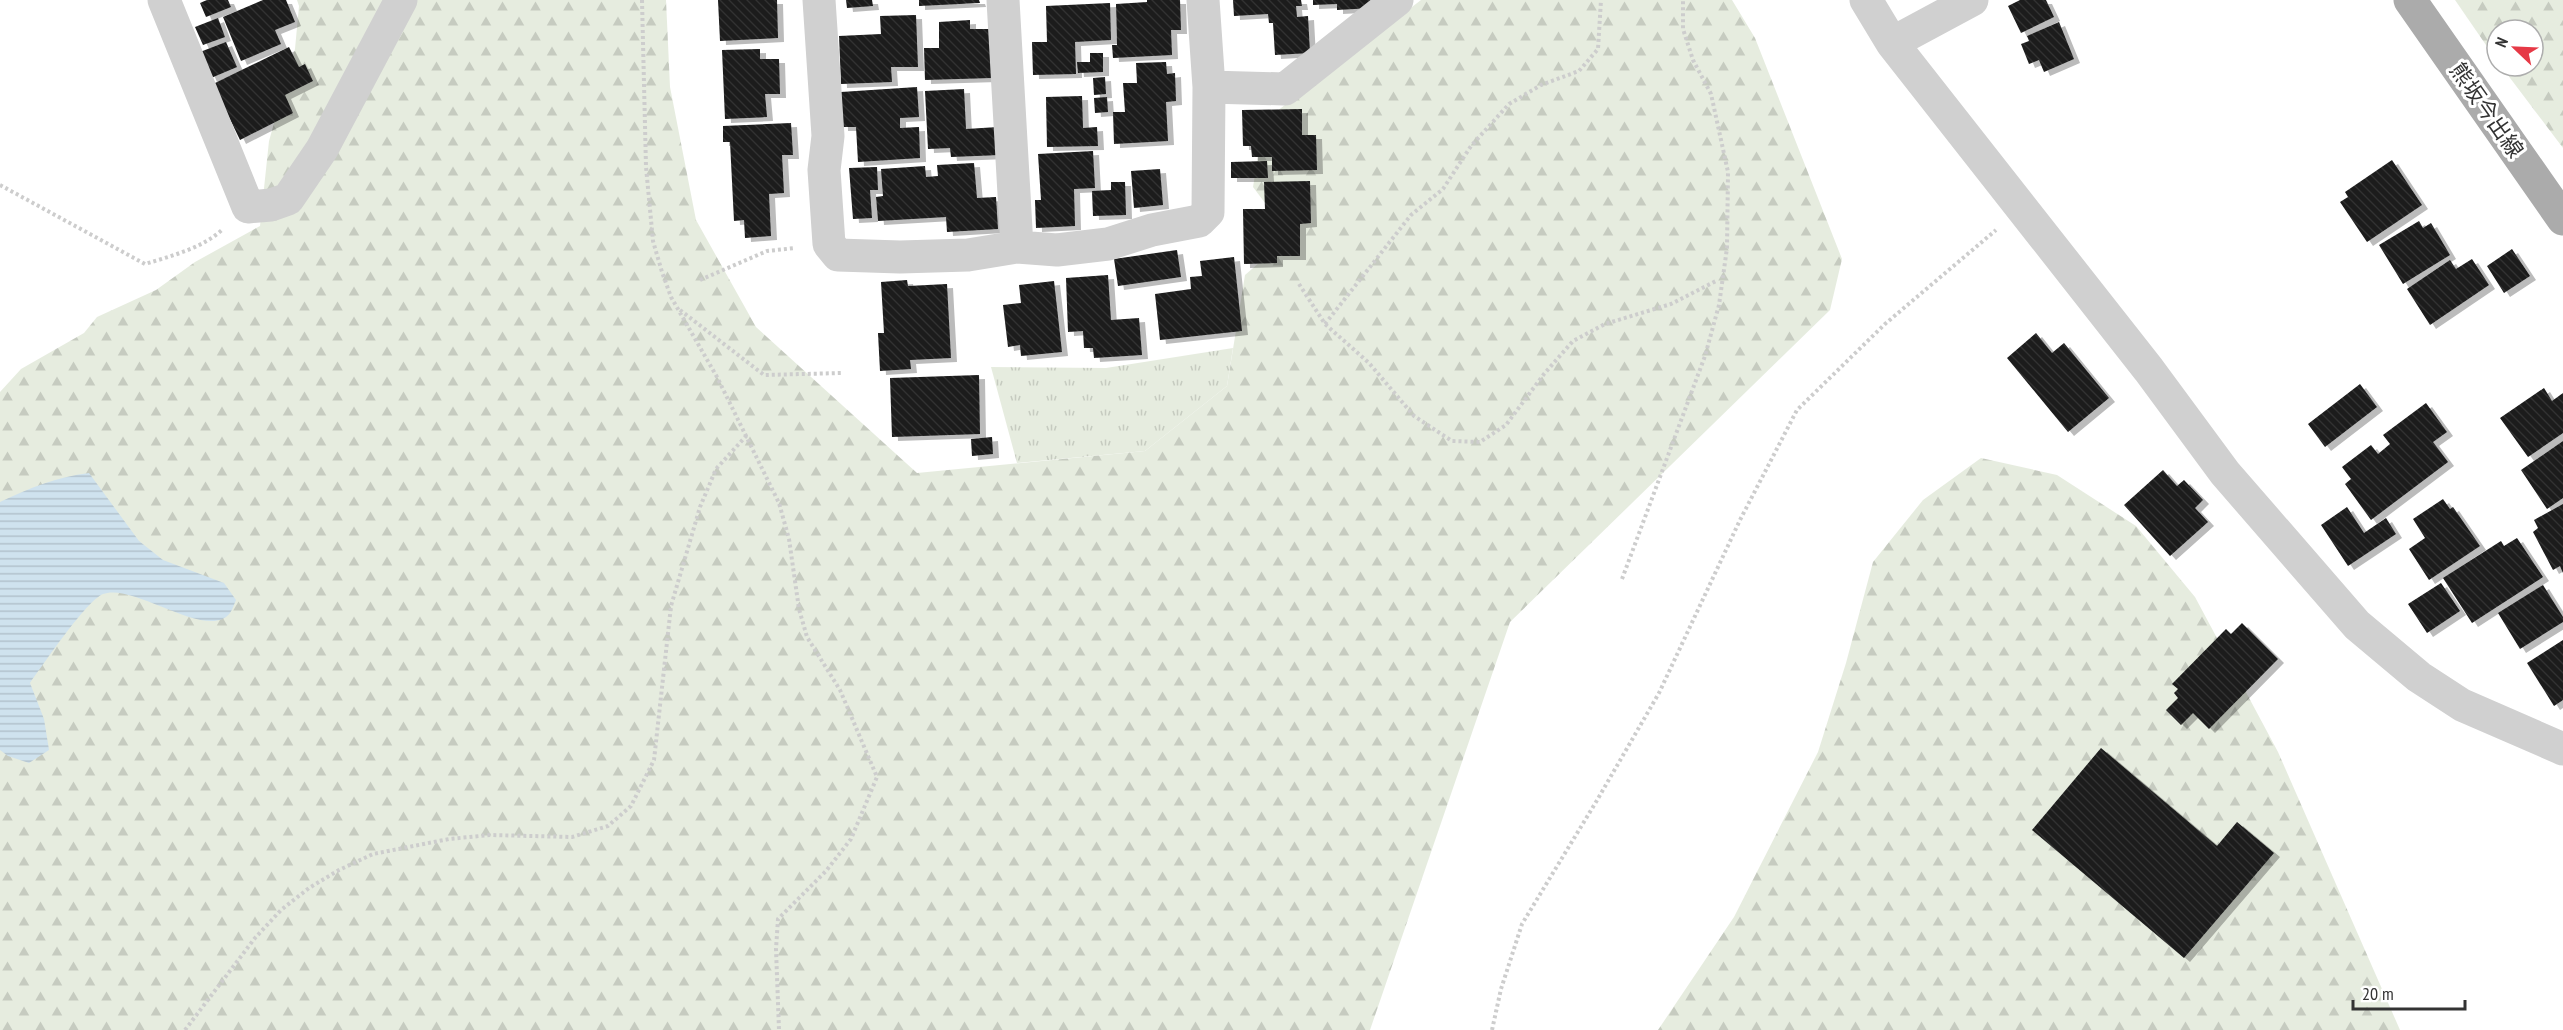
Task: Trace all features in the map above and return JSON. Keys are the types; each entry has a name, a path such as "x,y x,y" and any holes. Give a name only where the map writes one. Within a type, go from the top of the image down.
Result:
{"main road":[{"name":"熊坂今出線","path":"2410,0 2563,219"}],"street":[{"path":"164,0 248,207 272,205 288,199 322,149 401,0"},
{"path":"819,0 828,136 824,170 829,244 838,255 900,257 968,255 1017,247 1057,250 1108,244 1152,230 1199,221 1208,212 1209,87 1203,0"},
{"path":"1003,0 1017,247"},
{"path":"1209,87 1285,89 1397,0"},
{"path":"1866,0 1892,43 2020,209 2149,370 2225,473 2357,625 2419,677 2462,705 2563,749"},
{"path":"1892,43 1972,0"}],"path":[{"path":"642,0 646,167 653,241 662,272 678,308 747,435 779,503 789,539 799,609 807,637 840,690 877,777 851,839 826,871 778,919 776,949 779,1030"},
{"path":"1325,324 1411,215 1443,189 1471,146 1509,104 1541,85 1579,71 1598,49 1601,0"},
{"path":"1622,579 1705,356 1719,305 1727,249 1728,172 1711,94 1693,60 1683,29 1683,0"},
{"path":"0,185 144,264 173,255 216,236 248,207"},
{"path":"1492,1030 1501,989 1522,924 1659,693 1740,520 1797,410 1885,324 2020,209"},
{"path":"700,280 767,251"},
{"path":"1299,284 1325,324 1369,363 1414,416 1452,441 1480,442 1506,426 1544,374 1573,341 1605,324 1671,304 1716,281"},
{"path":"678,308 764,375 842,373"},
{"path":"185,1030 255,938 281,910 309,888 339,870 373,854 450,839 490,835 572,837 608,826 631,806 654,760 671,606 697,517 716,469 747,435"}],"green space":[{"path":"297,0 666,0 670,87 696,220 756,327 917,473 1145,451 1227,386 1245,275 1290,236 1253,187 1264,121 1421,0 1732,0 1755,38 1842,259 1830,310 1510,622 1370,1030 0,1030 0,392 21,369 84,333 97,317 156,290 195,262 260,226 269,141 295,49 299,6"},
{"path":"2455,0 2563,0 2563,148 2510,78 2545,78 2545,18 2485,18 2485,44"},
{"path":"1233,348 1227,386 1145,451 1017,463 991,367 1106,368"},
{"path":"1981,458 2057,475 2136,526 2195,597 2278,752 2400,1030 1658,1030 1734,917 1818,752 1846,663 1873,562 1923,500"}],"water":[{"path":"89,473 139,541 163,560 224,583 236,600 230,613 219,620 205,621 133,596 116,593 103,594 96,599 65,634 30,683 44,719 49,750 29,763 8,756 0,750 0,502 43,484"}],"building":[{"path":"207,0 228,0 231,7 206,17 200,3"},
{"path":"263,0 286,0 295,22 275,30 281,44 241,61 223,17"},
{"path":"718,0 777,0 778,38 720,41"},
{"path":"846,0 872,0 873,6 847,8"},
{"path":"919,0 979,0 980,3 919,6"},
{"path":"1147,0 1180,0 1181,30 1171,30 1172,55 1113,58 1112,45 1117,45 1116,4 1147,2"},
{"path":"1233,0 1301,0 1302,6 1296,6 1297,17 1308,16 1310,53 1275,55 1273,23 1269,23 1268,14 1234,16"},
{"path":"1313,0 1371,0 1372,8 1337,10 1337,4 1313,5"},
{"path":"2020,0 2046,0 2054,17 2021,33 2008,6"},
{"path":"1110,3 1111,40 1075,42 1076,74 1033,75 1032,42 1047,42 1046,6"},
{"path":"916,15 918,67 891,67 892,82 841,84 839,36 881,34 880,16"},
{"path":"218,18 225,37 203,45 195,27"},
{"path":"970,20 970,29 990,29 992,78 925,80 924,48 939,48 939,22"},
{"path":"2059,22 2074,59 2044,72 2039,60 2029,64 2021,44 2029,41 2027,36"},
{"path":"226,42 237,67 211,78 200,52"},
{"path":"289,47 299,67 305,64 313,81 285,95 293,113 240,140 213,84"},
{"path":"760,49 760,59 779,59 780,94 765,94 767,117 725,119 722,50"},
{"path":"1090,53 1103,53 1103,72 1078,73 1077,62 1090,62"},
{"path":"1166,62 1167,74 1175,73 1176,101 1166,102 1168,141 1114,144 1113,112 1125,112 1123,83 1137,83 1136,63"},
{"path":"1105,77 1106,94 1094,95 1093,78"},
{"path":"917,87 919,117 900,118 900,128 919,127 920,158 858,162 856,127 842,127 841,92"},
{"path":"964,89 966,129 998,127 1000,155 951,157 950,148 928,149 925,91"},
{"path":"1082,96 1083,128 1097,127 1098,146 1047,147 1046,97"},
{"path":"1107,97 1108,112 1095,113 1094,98"},
{"path":"1302,109 1302,135 1316,135 1317,170 1272,171 1272,157 1252,157 1251,146 1243,146 1242,110"},
{"path":"791,123 793,155 782,155 784,193 769,194 771,236 745,238 744,220 734,221 730,142 723,142 723,126"},
{"path":"1093,151 1095,188 1074,189 1075,226 1036,228 1035,200 1041,200 1038,154"},
{"path":"2392,160 2422,205 2367,242 2340,202 2348,197 2345,192"},
{"path":"1267,161 1268,178 1231,178 1231,162"},
{"path":"974,163 977,198 996,197 998,229 947,232 946,217 878,221 876,197 883,196 881,169 925,166 926,177 938,176 937,165"},
{"path":"877,167 878,190 870,190 872,218 853,219 849,168"},
{"path":"1160,169 1163,205 1134,208 1131,171"},
{"path":"1310,181 1311,223 1300,224 1300,256 1277,256 1277,263 1244,264 1243,209 1265,209 1264,182"},
{"path":"1111,182 1125,182 1126,215 1093,216 1092,191 1111,190"},
{"path":"2419,221 2423,228 2431,223 2450,255 2403,284 2379,245"},
{"path":"2512,249 2530,276 2504,293 2487,266"},
{"path":"1177,250 1181,277 1118,286 1114,259"},
{"path":"1234,257 1242,331 1160,340 1155,294 1191,289 1190,277 1202,276 1200,261"},
{"path":"2472,259 2489,285 2430,325 2407,289 2450,260 2456,269"},
{"path":"1108,275 1111,320 1139,318 1142,355 1094,358 1093,348 1084,348 1083,331 1068,332 1066,278"},
{"path":"907,280 908,286 947,284 951,358 910,360 911,369 880,371 878,333 884,333 881,282"},
{"path":"1054,281 1062,352 1021,356 1020,345 1008,347 1003,305 1021,303 1019,285"},
{"path":"2036,333 2052,353 2064,343 2109,398 2068,432 2007,358"},
{"path":"979,375 980,434 892,437 890,378"},
{"path":"2360,384 2377,407 2325,447 2308,424"},
{"path":"2544,388 2552,401 2563,393 2563,433 2528,457 2500,418"},
{"path":"2426,403 2447,432 2433,442 2448,462 2371,520 2345,484 2351,479 2342,467 2371,445 2378,454 2390,444 2383,435"},
{"path":"992,437 993,454 972,456 971,439"},
{"path":"2563,441 2563,498 2547,509 2521,470"},
{"path":"2163,470 2177,486 2184,480 2203,500 2195,508 2208,522 2170,556 2124,505"},
{"path":"2443,499 2450,509 2453,507 2480,546 2429,580 2409,549 2425,538 2413,519"},
{"path":"2563,504 2563,573 2560,566 2553,570 2533,532 2538,528 2534,520"},
{"path":"2347,507 2364,533 2386,518 2396,534 2348,566 2321,525"},
{"path":"2517,538 2543,577 2472,623 2443,578 2501,541 2504,546"},
{"path":"2441,583 2460,611 2427,633 2408,604"},
{"path":"2543,585 2563,617 2563,622 2520,649 2498,613"},
{"path":"2242,623 2278,659 2209,729 2193,713 2181,725 2166,710 2178,698 2174,693 2178,689 2172,684 2226,629 2231,634"},
{"path":"2563,640 2563,700 2554,706 2527,663"},
{"path":"2101,748 2217,846 2237,822 2274,853 2184,958 2032,830"}]}
